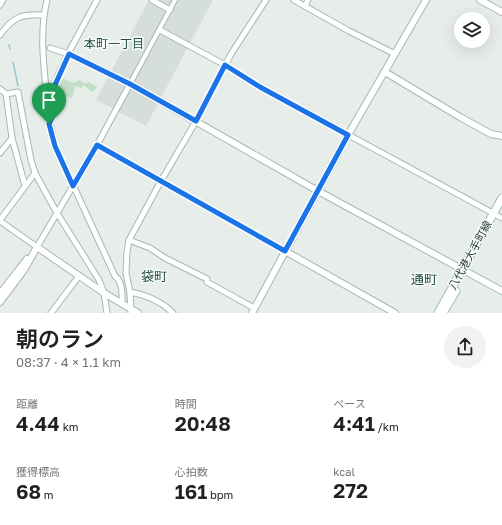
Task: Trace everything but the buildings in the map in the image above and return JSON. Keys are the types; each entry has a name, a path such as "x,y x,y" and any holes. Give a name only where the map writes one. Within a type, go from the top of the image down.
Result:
{"main road":[{"name":"八代港大手町線","path":"497,216 502,198"},
{"name":"八代港大手町線","path":"438,313 502,207"},
{"name":"八代港大手町線","path":"443,313 464,271"}],"street":[{"path":"0,5 3,0"},
{"path":"47,0 42,31 49,124 55,146 123,291 122,304"},
{"path":"49,124 52,118 55,85 97,0"},
{"path":"152,0 170,10"},
{"path":"0,302 24,270 97,145 175,0"},
{"path":"132,311 126,273 129,240 196,121 225,65 266,0"},
{"path":"294,0 349,31 395,54"},
{"path":"305,6 308,0"},
{"path":"129,240 150,248 165,258 207,279 207,282 253,311 348,135 426,0"},
{"path":"480,0 502,12"},
{"path":"0,35 9,24 17,18 28,14 44,15"},
{"path":"160,30 225,65 260,87 497,216"},
{"path":"50,48 69,54 130,84 318,191 502,291"},
{"path":"384,72 460,117 492,134 502,136"},
{"path":"0,89 6,94 12,138 25,186"},
{"path":"6,94 18,92 31,160 35,173 57,213 99,280 104,293 107,313"},
{"path":"0,153 12,138"},
{"path":"97,145 395,313"},
{"path":"35,173 0,220 104,293 132,311 138,313"},
{"path":"0,294 37,247"},
{"path":"51,313 79,276"},
{"path":"130,292 144,295 165,305 173,313"}],"shaded area":[{"path":"149,0 213,0 146,126 96,100"}],"green space":[{"path":"61,78 74,83 79,80 86,84 88,82 97,87 93,92 83,85 82,88 75,86 72,98 59,94 58,87"}],"waterway":[{"path":"9,45 10,49"},
{"path":"13,62 18,86"}],"district":[{"name":"本町一丁目","path":"114,44"},
{"name":"袋町","path":"154,276"},
{"name":"通町","path":"424,279"}],"route":[{"path":"69,54 130,84 196,121 212,93 225,65 260,87 348,135 285,251 97,145 73,186 55,146 49,124 52,118 57,78 69,54"}]}
